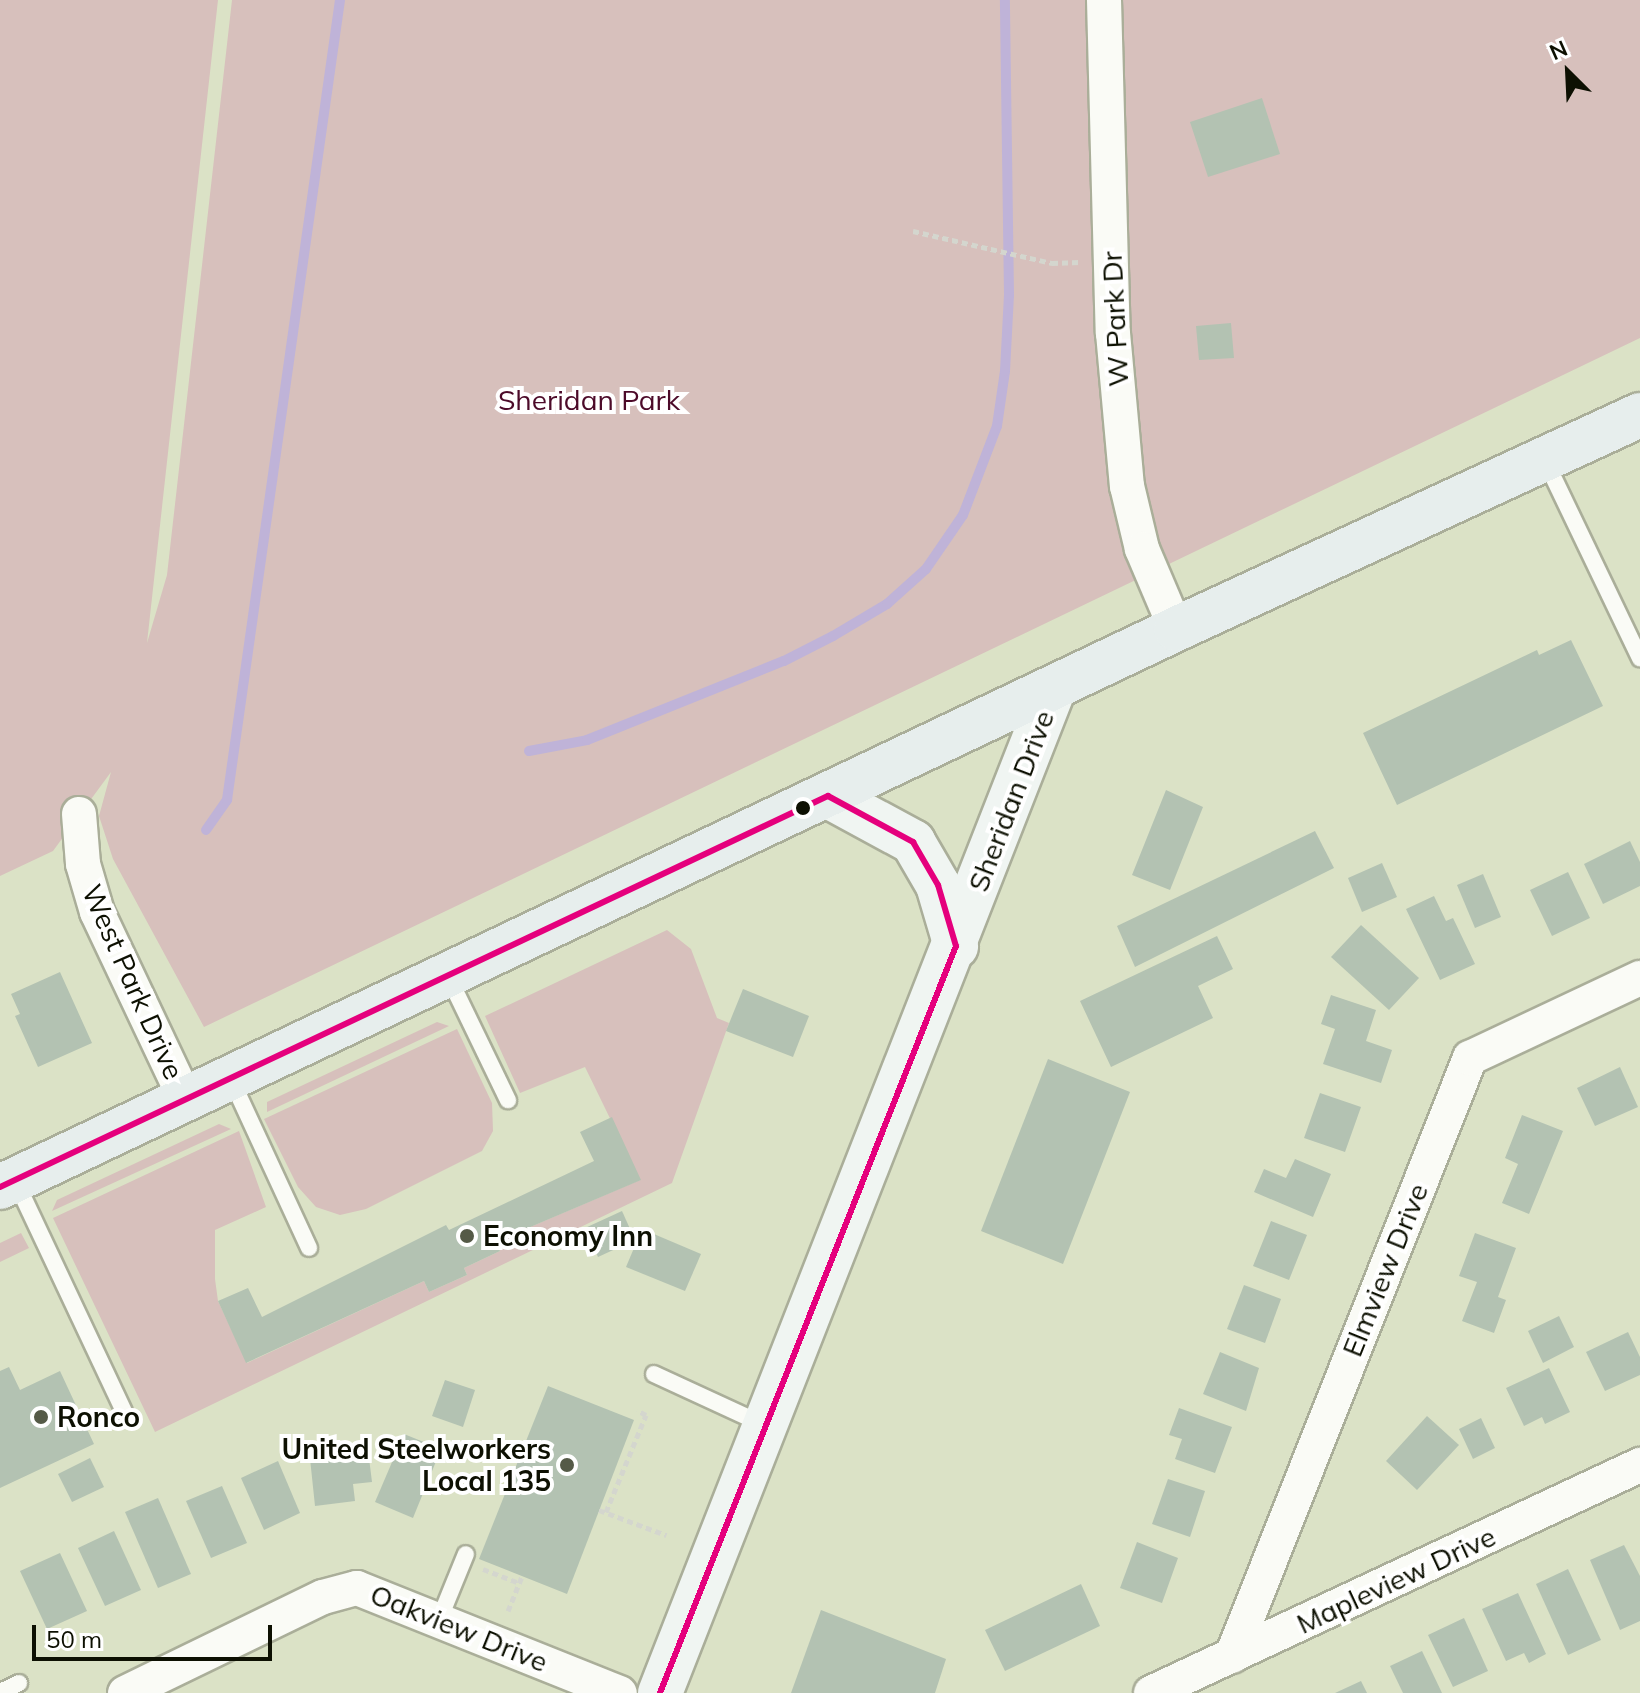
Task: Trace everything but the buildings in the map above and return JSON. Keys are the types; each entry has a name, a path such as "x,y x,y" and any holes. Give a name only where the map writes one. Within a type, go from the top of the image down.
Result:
{"main road":[{"name":"Sheridan Drive","path":"660,1693 956,946 1054,688 1640,415"},
{"path":"8,1184 1054,688"},
{"path":"828,796 913,842 938,885 956,946"}],"street":[{"name":"W Park Dr","path":"1104,0 1113,333 1127,486 1142,549 1176,629"},
{"name":"West Park Drive","path":"79,814 83,864 97,912 186,1100"},
{"name":"Elmview Drive","path":"1232,1656 1470,1058 1640,978"},
{"name":"Mapleview Drive","path":"1151,1693 1640,1465"},
{"name":"Oakview Drive","path":"125,1693 323,1597 357,1588 620,1693"}],"lane":[{"path":"1544,458 1640,658"},
{"path":"448,976 508,1100"},
{"path":"231,1079 309,1248"},
{"path":"8,1184 124,1411"},
{"path":"654,1374 767,1426"},
{"path":"439,1620 464,1558"},
{"path":"0,1692 19,1683"}],"path":[{"path":"913,231 984,244 1040,261"},
{"path":"637,1410 646,1415 603,1511 666,1535"},
{"path":"464,1558 519,1583"},
{"path":"508,1611 522,1576"}],"green space":[{"name":"Sheridan Park","path":"0,0 218,0 147,643 167,575 232,0 1640,0 1640,338 204,1027 113,859 99,816 111,772 53,851 0,876"},
{"path":"667,930 691,949 717,1018 729,1023 672,1183 155,1432 53,1218 239,1131 266,1207 215,1230 215,1279 218,1301 247,1363 424,1281 429,1292 467,1275 464,1268 500,1251 495,1242 640,1180 585,1067 520,1093 485,1016"},
{"path":"437,1022 449,1026 267,1112 267,1102"},
{"path":"457,1029 492,1103 493,1131 482,1151 366,1209 340,1215 316,1207 298,1187 264,1119"},
{"path":"219,1124 231,1129 52,1211 57,1200"},
{"path":"21,1233 29,1248 0,1262 0,1243"}],"waterway":[{"path":"206,830 227,800 340,0"},
{"path":"529,751 587,740 784,661 833,636 887,604 926,569 963,515 997,426 1005,371 1009,295 1005,0"}],"transit line":[{"path":"0,1187 828,796 913,842 938,885 956,946 660,1693"}],"place":[{"name":"Economy Inn","path":"467,1236"},
{"name":"Ronco","path":"41,1417"},
{"name":"United Steelworkers Local 135","path":"567,1465"}]}
